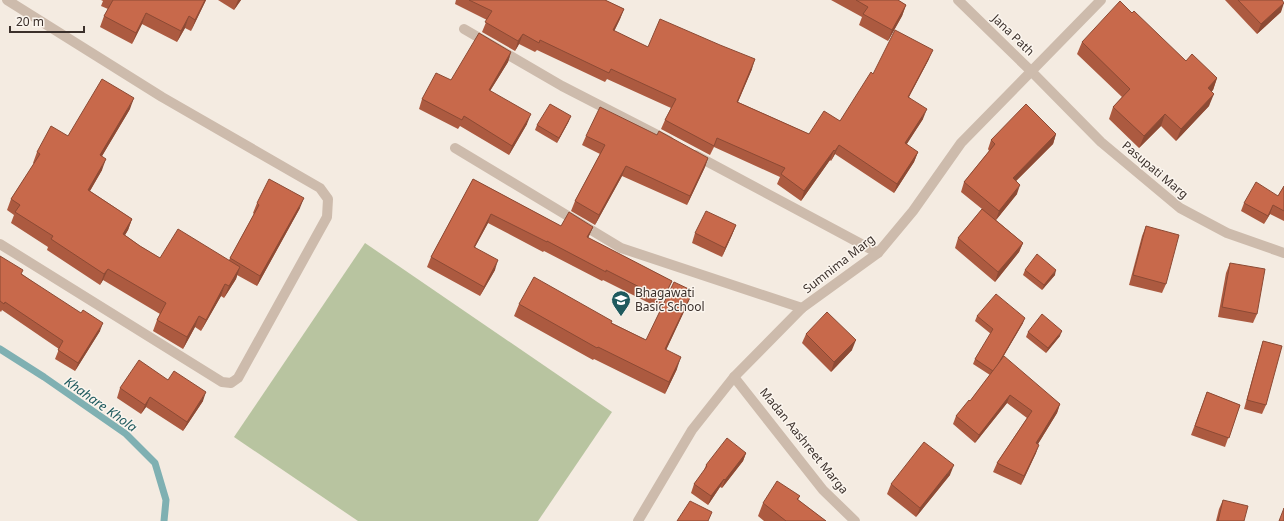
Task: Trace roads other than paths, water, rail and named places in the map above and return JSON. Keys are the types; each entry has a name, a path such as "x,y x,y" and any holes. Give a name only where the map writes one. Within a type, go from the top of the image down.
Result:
{"street":[{"path":"0,244 222,382 232,383 238,378 327,217 328,199 320,188 162,97 7,0"},
{"name":"Jana Path","path":"958,0 1032,72"},
{"name":"Sumnima Marg","path":"638,521 692,430 734,376 802,308 878,253 913,212 961,143 1101,0"},
{"path":"464,29 562,86 683,148 878,253"},
{"name":"Pasupati Marg","path":"1032,72 1101,142 1180,208 1227,233 1284,253"},
{"path":"455,148 621,248 802,308"},
{"name":"Madan Aashreet Marga","path":"734,376 824,490 855,521"}],"waterway":[{"name":"Khahare Khola","path":"0,349 44,377 126,434 155,463 166,500 164,521"}],"place":[{"name":"Bhagawati Basic School","path":"621,317"}]}
